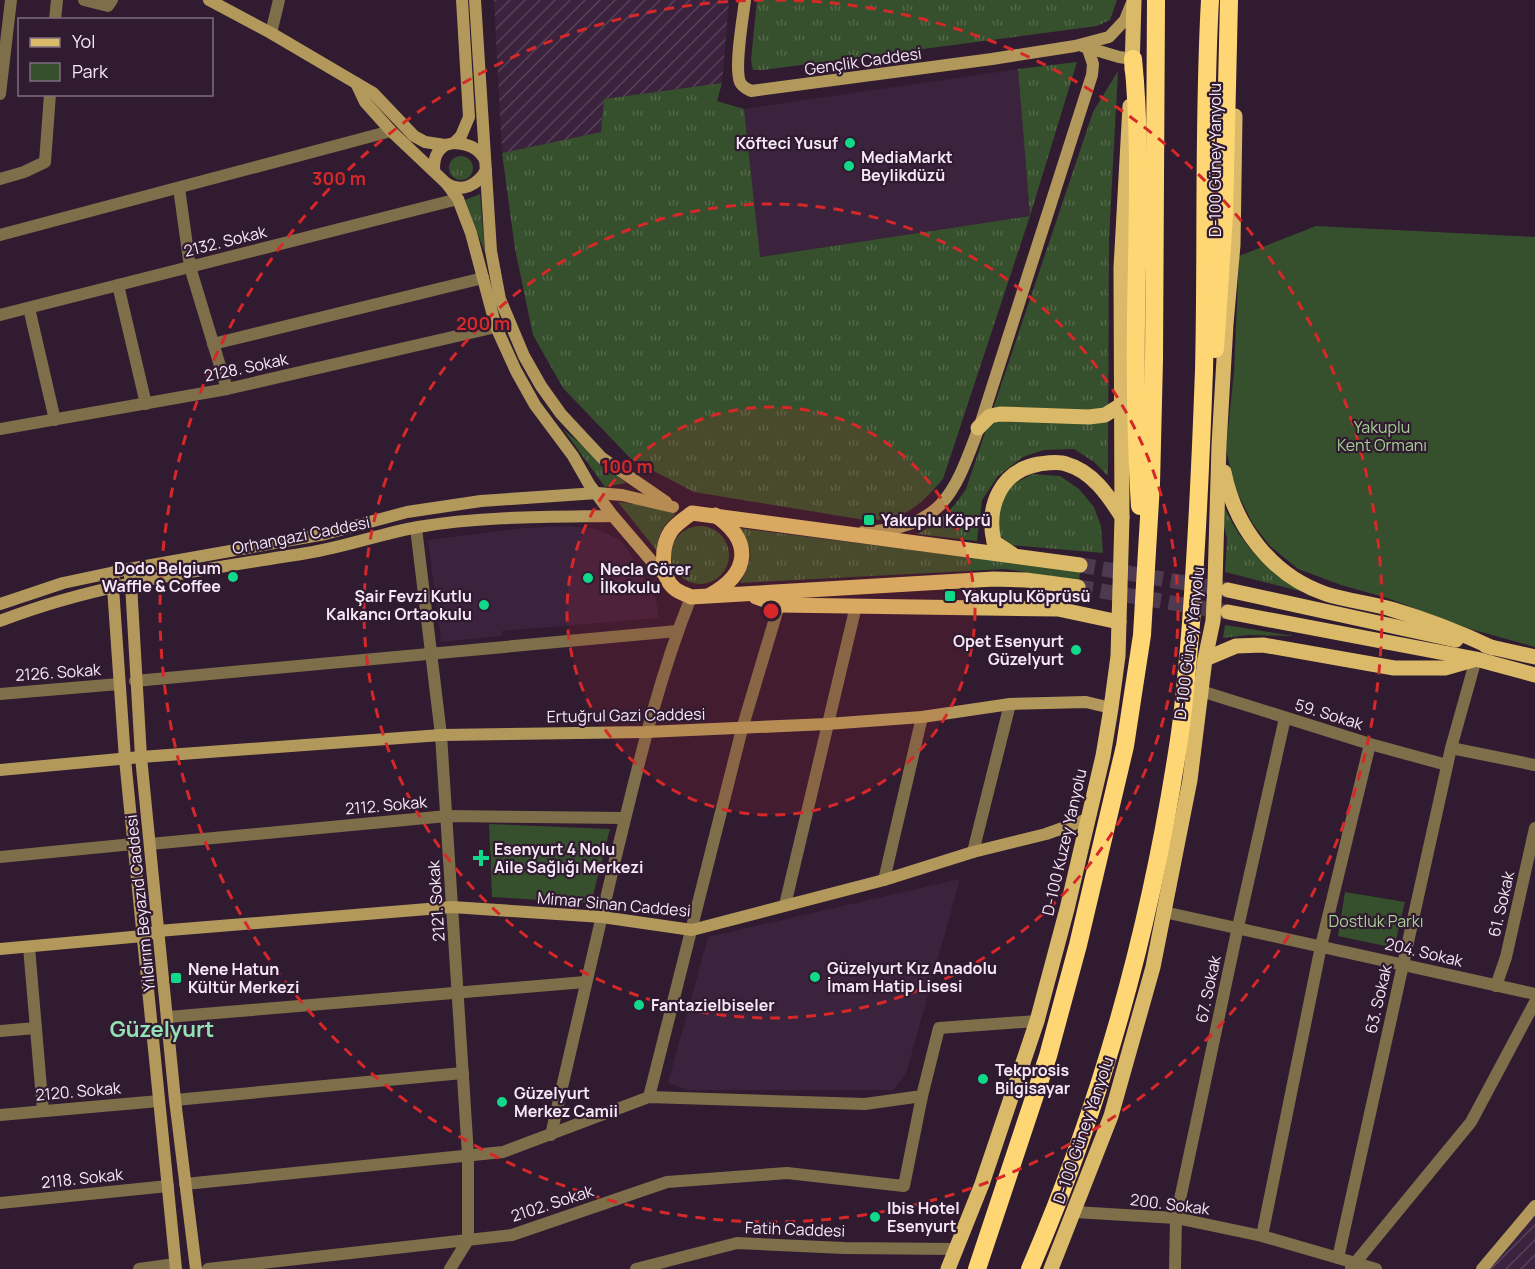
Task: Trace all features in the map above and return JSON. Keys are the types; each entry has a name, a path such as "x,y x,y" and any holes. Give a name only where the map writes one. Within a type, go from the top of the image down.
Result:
{"highway":[{"path":"977,1269 1048,1056 1078,945 1125,746 1142,635 1154,360 1156,0"},
{"path":"1030,1269 1068,1178 1104,1073 1146,913 1180,730 1193,590 1202,431 1209,0"},
{"path":"1202,431 1210,399 1219,298 1231,0"},
{"path":"1133,59 1137,93 1139,176 1136,368 1138,456 1141,531 1146,571"}],"main road":[{"path":"211,0 373,93 414,136 425,142 472,146 482,154 485,166 483,175 472,185 457,188 447,184"},
{"path":"434,171 435,158 440,149 461,136 469,117 462,0"},
{"path":"475,0 491,251 500,299 524,356 541,386 561,414 602,458 673,507"},
{"name":"Gençlik Caddesi","path":"745,0 739,45 739,82 751,91 1081,46"},
{"path":"1081,46 1108,37 1119,29 1133,0"},
{"path":"1081,46 1133,59 1133,0"},
{"name":"D-100 Güney Yanyolu","path":"1051,1269 1111,1116 1153,966 1190,780 1205,659 1213,621 1219,445 1233,245 1235,153 1231,0"},
{"path":"843,532 875,531 902,527 921,521 933,513 949,495 963,470 1092,75 1093,64 1081,46"},
{"name":"D-100 Kuzey Yanyolu","path":"948,1269 982,1184 1037,1021 1103,756 1111,708 1118,656 1122,518 1122,220 1133,59"},
{"path":"356,83 365,102 391,131 447,184 458,199 471,232 496,327 516,371 535,405 613,516 674,588 691,597 994,579 1026,580 1078,587"},
{"path":"978,428 990,416 1000,414 1089,417 1105,415 1121,405"},
{"path":"1219,445 1230,494 1243,525 1256,544 1292,576 1326,594 1414,616 1493,648"},
{"path":"1017,557 994,542 990,525 992,508 1000,488 1015,474 1031,466 1065,463 1082,471 1103,489 1122,518"},
{"path":"0,604 63,583 325,534 401,513 482,501 597,493 622,495 692,513 714,514 1080,565"},
{"path":"666,578 663,556 665,543 671,531 692,513"},
{"path":"707,596 730,582 742,560 737,535 729,525 714,514"},
{"name":"Orhangazi Caddesi","path":"0,621 65,599 113,588 319,551 416,528 456,522 613,516"},
{"name":"Yıldırım Beyazıd Caddesi","path":"129,569 141,757 175,1100 196,1269"},
{"name":"Yıldırım Beyazıd Caddesi","path":"114,572 113,588 124,759 176,1267"},
{"path":"1228,590 1535,657"},
{"path":"747,594 779,605 1058,609 1119,622"},
{"path":"1228,612 1476,659 1535,675"},
{"path":"1205,659 1236,646 1263,645 1394,668 1445,668 1476,659"},
{"path":"119,684 135,681"},
{"name":"Ertuğrul Gazi Caddesi","path":"124,759 441,735 646,732 827,724 922,717 1010,704 1086,702 1111,708"},
{"path":"0,770 124,759"},
{"name":"Mimar Sinan Caddesi","path":"143,936 158,932 452,907 602,917 692,930 884,880 973,852 1046,834 1088,819"},
{"path":"133,844 150,844"},
{"path":"0,949 143,936"},
{"path":"159,1101 175,1100"},
{"path":"1482,1269 1535,1206"}],"street":[{"path":"0,94 11,0"},
{"path":"56,18 57,0"},
{"path":"84,0 108,6 112,0"},
{"path":"272,33 279,0"},
{"path":"0,179 24,172 45,162 50,96"},
{"path":"0,235 391,131"},
{"path":"179,188 190,267 227,389"},
{"name":"2132. Sokak","path":"0,315 458,199"},
{"path":"213,344 483,278"},
{"path":"118,285 146,405"},
{"path":"29,308 55,420"},
{"name":"2128. Sokak","path":"0,429 227,389 496,327"},
{"name":"2121. Sokak","path":"416,528 441,735 447,816 468,1155 468,1240"},
{"path":"551,1135 585,982 646,732 677,631 691,597"},
{"path":"650,1097 742,729 779,605"},
{"path":"785,905 856,606"},
{"path":"135,681 677,631"},
{"name":"63. Sokak","path":"1338,1258 1447,765 1476,659"},
{"name":"2126. Sokak","path":"0,694 119,684"},
{"name":"59. Sokak","path":"1201,690 1370,744 1447,765"},
{"path":"973,852 1010,704"},
{"path":"884,880 922,717"},
{"name":"67. Sokak","path":"1175,1269 1176,1218 1285,718"},
{"path":"1262,1236 1321,946 1370,744"},
{"path":"1451,748 1535,765"},
{"name":"2112. Sokak","path":"150,844 447,816 625,818"},
{"name":"61. Sokak","path":"1496,986 1506,957 1535,828"},
{"path":"0,857 133,844"},
{"name":"204. Sokak","path":"1164,912 1535,994"},
{"path":"29,947 43,1111"},
{"path":"168,1017 585,982"},
{"path":"1353,1266 1472,1122 1535,1002"},
{"path":"185,1184 502,1152 650,1097 864,1104 922,1096 939,1028 1037,1021"},
{"path":"0,1031 36,1028"},
{"path":"175,1100 463,1072"},
{"name":"2102. Sokak","path":"208,1269 512,1235 667,1182 787,1173 904,1186 922,1096"},
{"name":"2120. Sokak","path":"0,1115 159,1101"},
{"name":"2118. Sokak","path":"0,1203 168,1186"},
{"name":"200. Sokak","path":"1074,1212 1176,1218 1262,1236 1338,1258 1353,1266 1376,1269"},
{"path":"450,1269 468,1240"},
{"name":"Fatih Caddesi","path":"636,1269 737,1243 844,1248 955,1249"},
{"path":"139,1269 176,1267"}],"shaded area":[{"path":"494,0 729,0 722,83 604,99 601,132 502,153"},
{"path":"1018,69 1030,216 759,257 744,109"},
{"path":"569,526 596,529 618,539 626,547 642,575 654,590 659,618 502,631 502,636 441,642 428,540 525,528"},
{"name":"Güzelyurt Kız Anadolu İmam Hatip Lisesi","path":"960,879 906,1074 893,1090 689,1090 668,1083 708,937"},
{"path":"1535,1200 1535,1269 1482,1269"}],"green space":[{"path":"757,0 1117,0 1110,20 1097,26 753,70 751,60"},
{"path":"1077,62 1030,216 1018,69"},
{"path":"1118,71 1109,238 1108,476 1094,462 1074,449 1044,450 1023,457 998,476 982,500 977,541 917,534 945,515 966,489 1093,112"},
{"path":"722,83 717,101 744,109 760,257 1030,216 943,479 927,497 912,509 895,516 871,521 694,492 631,459 563,388 533,335 515,249 502,153 601,132 604,99"},
{"path":"461,156 469,160 473,168 469,176 461,180 453,176 449,168 453,160"},
{"path":"480,194 485,253 465,200"},
{"name":"Yakuplu Kent Ormanı","path":"1316,226 1535,237 1535,647 1467,628 1387,598 1341,585 1298,569 1270,546 1253,524 1233,484 1226,448 1234,372 1239,256"},
{"path":"563,429 626,483 605,487"},
{"path":"1033,474 1060,476 1079,489 1094,507 1101,526 1103,553 1011,545 999,535 996,513 999,500 1011,486"},
{"path":"618,502 645,505 676,514 662,530 657,551"},
{"path":"1223,505 1239,534 1265,563 1312,594 1225,572 1227,539 1222,518"},
{"path":"694,526 706,526 721,534 729,549 729,561 721,576 706,584 694,584 679,576 671,561 671,549 679,534"},
{"path":"739,528 1080,571 1079,581 1005,569 740,583 750,561 750,550"},
{"path":"1225,625 1294,636 1248,635 1223,638"},
{"path":"489,824 610,829 591,903 492,897"},
{"name":"Dostluk Parkı","path":"1345,892 1405,902 1396,940 1390,947 1338,936"}],"tunnel":[{"path":"1080,565 1228,590"},
{"path":"1078,587 1226,612"}],"place":[{"name":"Köfteci Yusuf","path":"850,143"},
{"name":"MediaMarkt Beylikdüzü","path":"849,166"},
{"name":"Yakuplu Köprü","path":"869,520"},
{"name":"Dodo Belgium Waffle & Coffee","path":"233,577"},
{"name":"Necla Görer İlkokulu","path":"588,578"},
{"name":"Yakuplu Köprüsü","path":"950,596"},
{"name":"Şair Fevzi Kutlu Kalkancı Ortaokulu","path":"484,605"},
{"name":"Opet Esenyurt Güzelyurt","path":"1076,650"},
{"name":"Esenyurt 4 Nolu Aile Sağlığı Merkezi","path":"481,858"},
{"name":"Güzelyurt Kız Anadolu İmam Hatip Lisesi","path":"815,977"},
{"name":"Nene Hatun Kültür Merkezi","path":"176,978"},
{"name":"Fantazielbiseler","path":"639,1005"},
{"name":"Tekprosis Bilgisayar","path":"983,1079"},
{"name":"Güzelyurt Merkez Camii","path":"502,1102"},
{"name":"Ibis Hotel Esenyurt","path":"875,1217"}],"district":[{"name":"Güzelyurt","path":"162,1029"}]}
